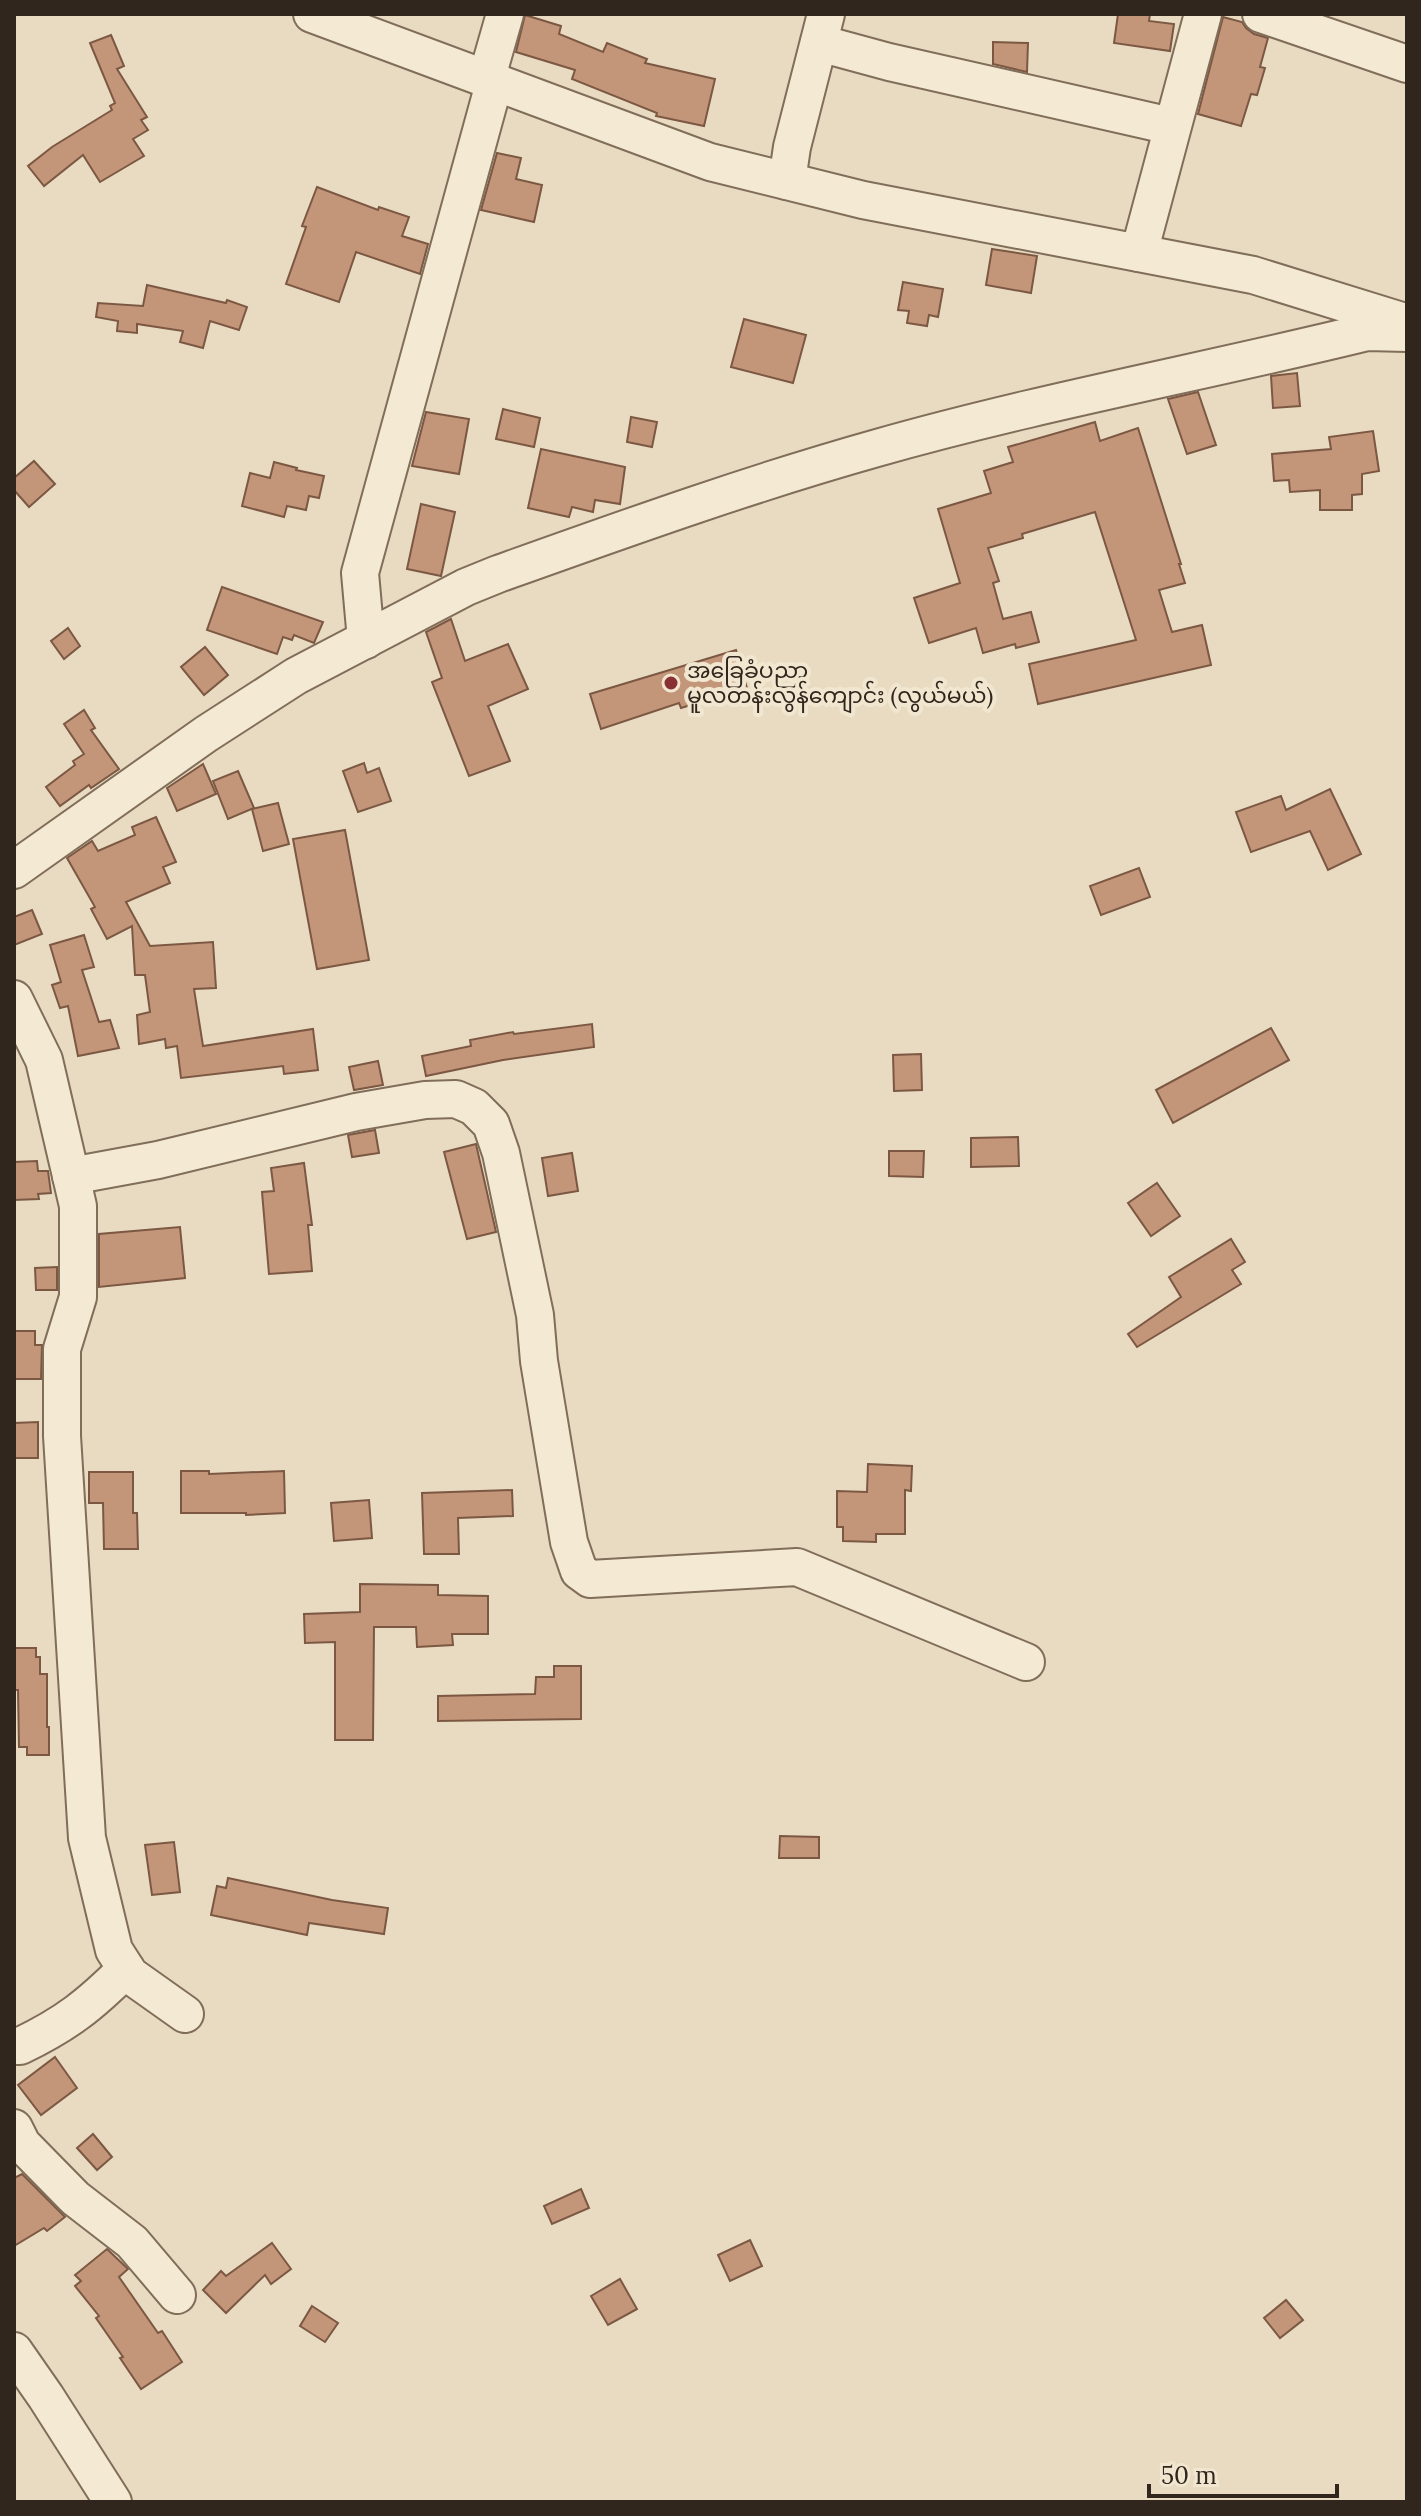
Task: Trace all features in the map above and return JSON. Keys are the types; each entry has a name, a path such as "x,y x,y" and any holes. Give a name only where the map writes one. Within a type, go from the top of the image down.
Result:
{"street":[{"path":"312,14 710,162 863,200 1253,275 1407,323"},
{"path":"366,640 360,573 491,79 505,14"},
{"path":"1139,253 1203,14"},
{"path":"1261,14 1407,64"},
{"path":"787,181 792,147 822,29 904,66 1171,126"},
{"path":"1331,300 1335,314 1331,341"},
{"path":"14,870 206,734 296,676 466,587 709,498 879,447 1367,332 1407,333"},
{"path":"14,999 44,1060 78,1206 78,1297 62,1349 62,1436 87,1838 114,1950 130,1975 185,2014"},
{"path":"71,1176 158,1160 356,1112 425,1100 456,1099 474,1107 491,1124 501,1153 535,1315 539,1361 569,1542 579,1571 590,1579 797,1567 1026,1662"},
{"path":"14,2046 55,2029 95,2000 126,1969"},
{"path":"14,2128 22,2144 75,2198 132,2242 177,2295"},
{"path":"14,2351 113,2502"}],"building":[{"path":"1118,14 1150,14 1149,21 1174,24 1170,51 1114,43"},
{"path":"525,15 561,26 559,34 603,52 607,43 647,59 645,63 715,79 704,126 656,116 657,113 572,79 575,70 516,52"},
{"path":"1223,17 1242,22 1254,34 1268,38 1260,67 1265,68 1257,95 1251,94 1241,126 1198,114"},
{"path":"111,35 124,66 117,69 147,117 141,120 148,130 133,139 144,156 100,182 83,155 44,186 28,166 52,147 112,110 110,106 115,103 90,43"},
{"path":"993,42 1028,43 1027,72 993,64"},
{"path":"497,153 521,158 516,179 542,185 534,222 481,210"},
{"path":"317,187 378,210 379,207 409,217 402,236 428,244 420,274 356,252 339,302 286,284 306,227 302,226"},
{"path":"992,249 1037,256 1031,293 986,285"},
{"path":"903,282 943,289 938,317 929,315 927,326 907,323 909,311 898,310"},
{"path":"147,285 226,303 227,300 247,307 239,330 210,321 203,348 180,342 183,331 137,324 137,333 117,331 118,321 96,317 98,303 143,306"},
{"path":"744,319 806,335 793,383 731,367"},
{"path":"1297,373 1300,406 1273,408 1271,376"},
{"path":"1198,392 1216,445 1187,454 1168,399"},
{"path":"503,409 540,418 534,447 496,439"},
{"path":"426,412 469,419 459,474 412,466"},
{"path":"631,417 657,422 652,447 627,442"},
{"path":"1095,422 1100,441 1138,428 1185,583 1159,590 1172,632 1202,625 1211,665 1038,704 1029,664 1136,640 1095,512 1022,534 1023,538 988,548 999,581 993,583 1003,619 1031,612 1039,642 1016,648 1015,644 983,653 976,628 929,643 914,598 960,583 938,509 991,493 984,471 1013,462 1008,447"},
{"path":"1373,431 1379,471 1362,474 1362,494 1352,495 1352,510 1320,510 1320,490 1290,492 1289,480 1274,481 1272,454 1331,449 1329,437"},
{"path":"541,449 625,467 620,504 595,500 593,512 572,507 569,517 528,508"},
{"path":"34,461 55,484 29,507 14,490 14,478"},
{"path":"274,462 324,476 319,498 309,496 306,510 287,506 284,517 242,506 250,473 270,478"},
{"path":"421,504 455,512 441,576 407,569"},
{"path":"222,587 323,622 314,643 294,635 292,640 283,637 277,654 207,630"},
{"path":"451,619 465,661 508,644 528,689 488,706 510,761 469,776 432,682 442,678 426,632"},
{"path":"68,628 80,646 64,659 51,641"},
{"path":"205,647 228,675 204,695 181,667"},
{"path":"736,650 747,688 681,708 679,703 601,729 590,694"},
{"path":"84,710 95,728 91,730 119,769 60,806 46,787 75,765 73,761 84,754 64,724"},
{"path":"364,763 367,773 379,768 391,801 358,812 343,771"},
{"path":"203,764 216,794 177,811 167,788"},
{"path":"238,771 254,808 228,819 213,781"},
{"path":"1330,789 1361,854 1328,870 1310,831 1251,852 1236,812 1281,796 1286,810"},
{"path":"278,803 289,844 263,851 252,809"},
{"path":"156,817 176,862 163,867 170,883 126,902 150,946 213,942 216,988 194,989 203,1046 313,1029 318,1070 284,1074 283,1066 181,1078 177,1046 166,1048 165,1039 139,1044 137,1015 150,1012 145,975 135,975 132,926 107,939 91,909 95,907 67,858 92,841 98,851 135,835 132,827"},
{"path":"345,830 369,960 317,969 293,839"},
{"path":"1139,868 1150,897 1101,915 1090,886"},
{"path":"32,910 42,934 14,945 14,917"},
{"path":"84,935 94,967 82,970 99,1022 110,1020 119,1048 78,1056 68,1006 60,1008 52,985 61,982 50,945"},
{"path":"592,1024 594,1047 503,1060 426,1076 422,1056 471,1046 470,1040"},
{"path":"1271,1028 1289,1060 1173,1123 1156,1090"},
{"path":"921,1054 922,1090 894,1091 893,1055"},
{"path":"378,1061 383,1085 354,1090 349,1067"},
{"path":"375,1130 379,1153 352,1157 348,1135"},
{"path":"1018,1137 1019,1166 971,1167 971,1138"},
{"path":"476,1144 496,1232 467,1239 444,1152"},
{"path":"889,1151 924,1151 923,1177 889,1176"},
{"path":"572,1153 578,1191 548,1196 542,1158"},
{"path":"37,1161 38,1171 48,1171 51,1193 38,1194 39,1199 14,1200 14,1162"},
{"path":"304,1163 312,1225 308,1225 312,1271 269,1274 262,1192 274,1191 271,1168"},
{"path":"1157,1183 1180,1216 1151,1236 1128,1203"},
{"path":"180,1227 185,1278 99,1287 99,1234"},
{"path":"1231,1239 1245,1262 1232,1270 1241,1284 1137,1347 1128,1334 1181,1297 1169,1277"},
{"path":"57,1267 57,1290 36,1290 35,1268"},
{"path":"14,1331 35,1331 35,1345 42,1345 41,1379 14,1379"},
{"path":"38,1422 38,1458 14,1458 14,1423"},
{"path":"868,1464 912,1466 911,1491 905,1490 905,1534 876,1534 876,1542 843,1541 843,1527 837,1527 837,1491 867,1492"},
{"path":"181,1471 209,1471 209,1474 284,1471 285,1513 181,1513"},
{"path":"89,1472 133,1472 133,1513 137,1513 138,1549 104,1549 103,1503 89,1503"},
{"path":"512,1490 513,1516 458,1518 459,1554 424,1554 422,1493"},
{"path":"369,1500 372,1538 334,1541 331,1503"},
{"path":"360,1584 438,1585 438,1595 488,1596 488,1634 452,1634 453,1645 417,1647 416,1627 374,1627 373,1740 335,1740 335,1642 305,1643 304,1614 360,1612"},
{"path":"14,1648 36,1648 36,1657 40,1657 40,1674 47,1674 49,1755 27,1755 27,1747 19,1747"},
{"path":"554,1666 581,1666 581,1719 438,1721 438,1696 535,1694 536,1677 554,1677"},
{"path":"780,1836 819,1837 819,1858 779,1858"},
{"path":"174,1842 180,1892 152,1895 145,1845"},
{"path":"228,1878 332,1900 388,1908 384,1934 309,1923 307,1935 211,1915 217,1886 226,1888"},
{"path":"55,2057 77,2088 41,2115 18,2085"},
{"path":"93,2134 112,2157 97,2170 77,2148"},
{"path":"22,2174 65,2217 47,2231 44,2228 14,2246 14,2178"},
{"path":"581,2189 589,2208 552,2224 544,2206"},
{"path":"750,2240 762,2266 730,2281 718,2255"},
{"path":"272,2243 291,2269 271,2284 265,2275 226,2313 203,2290 221,2271 226,2276"},
{"path":"107,2249 128,2269 119,2277 182,2362 141,2389 96,2318 99,2316 75,2286 81,2281 75,2275"},
{"path":"620,2279 637,2309 608,2325 591,2296"},
{"path":"1286,2300 1303,2320 1280,2338 1264,2318"},
{"path":"312,2306 338,2323 325,2342 300,2326"}],"place":[{"name":"အခြေခံပညာ မူလတန်းလွန်ကျောင်း (လွယ်မယ်)","path":"671,683"}]}
